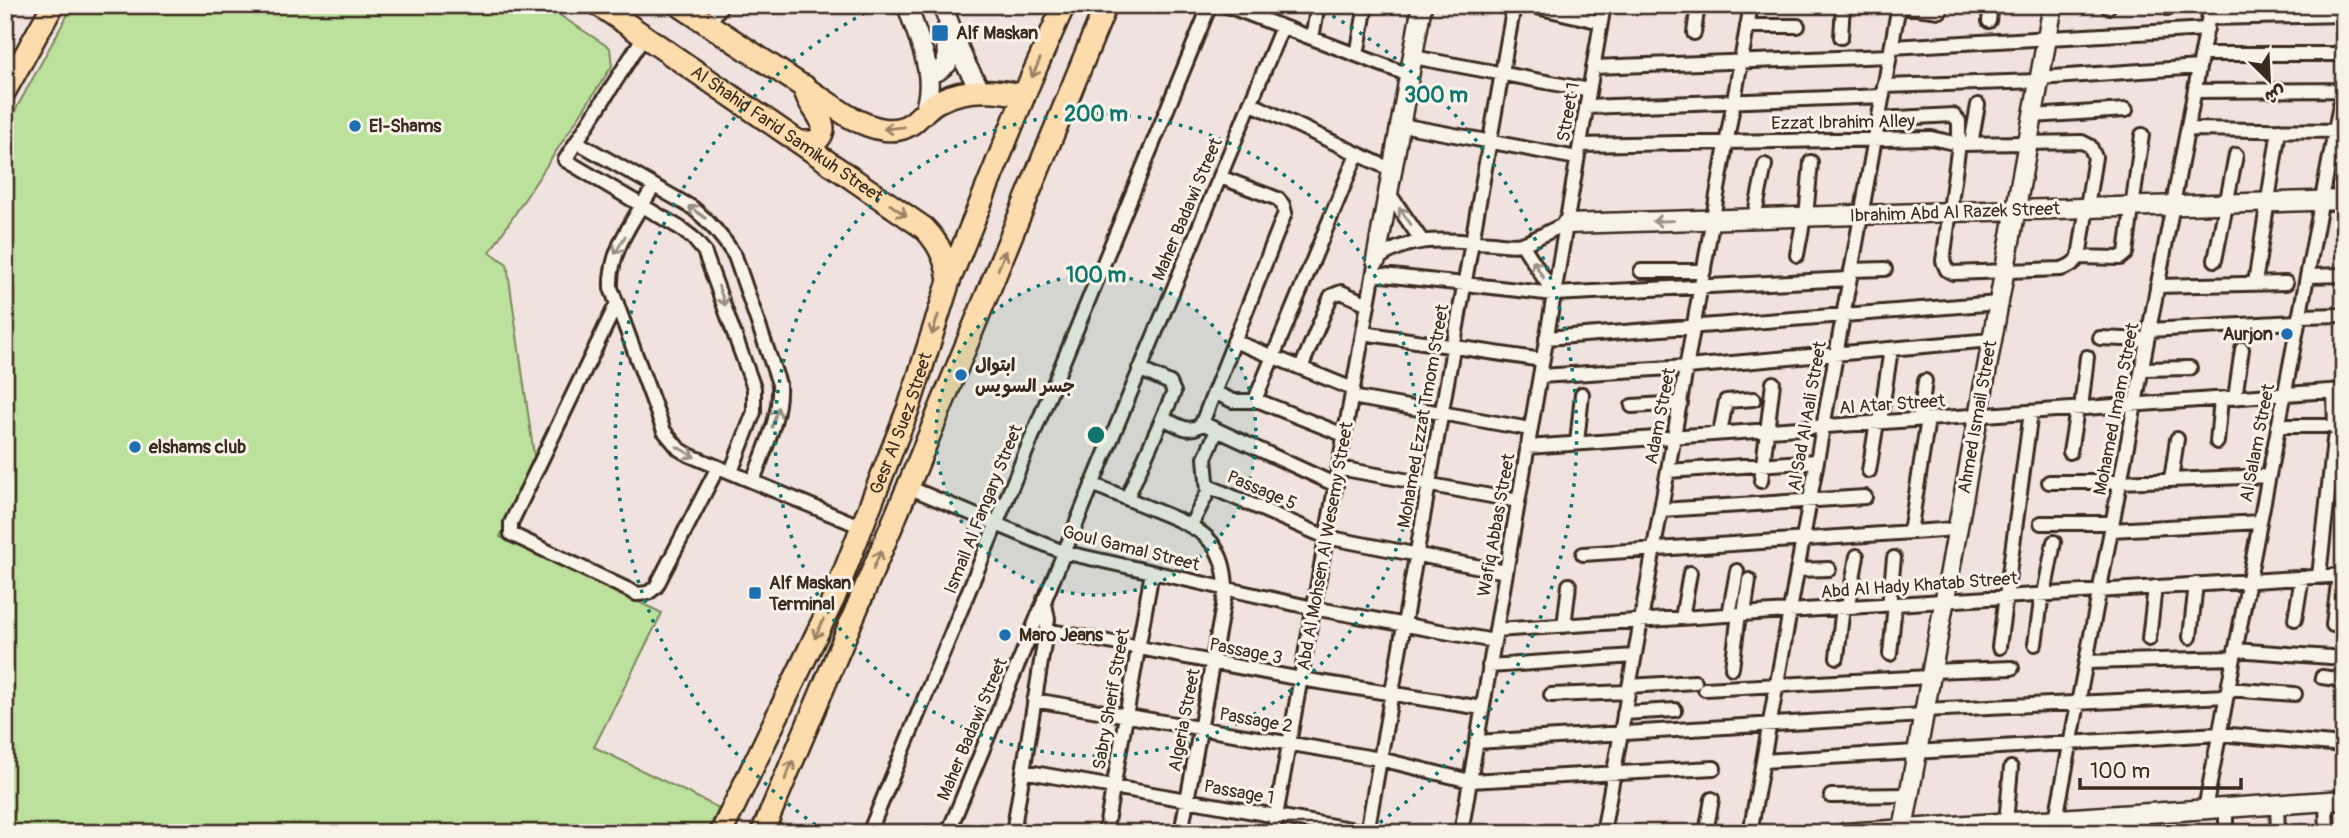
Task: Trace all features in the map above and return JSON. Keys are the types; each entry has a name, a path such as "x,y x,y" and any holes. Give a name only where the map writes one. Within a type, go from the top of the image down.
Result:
{"main road":[{"path":"5,91 53,5"},
{"name":"Al Shahid Farid Samikuh Street","path":"599,5 924,228 943,255 949,281"},
{"path":"679,5 858,121 884,130 905,127 939,100 981,91 1024,96"},
{"name":"Gesr Al Suez Street","path":"721,833 834,598 910,404 949,281 1063,5"},
{"name":"Gesr Al Suez Street","path":"762,833 1106,5"},
{"path":"801,142 810,143 819,139 824,127 809,105 804,86"}],"street":[{"path":"708,24 722,5"},
{"path":"907,5 928,69 929,90 923,113"},
{"name":"Ismail Al Fangary Street","path":"869,833 1210,5"},
{"path":"1225,5 1357,55 1411,66 1502,74 1590,90"},
{"path":"1312,38 1318,5"},
{"path":"1357,55 1366,5"},
{"name":"Abd Al Mohsen Al Wesemy Street","path":"1273,833 1422,5"},
{"name":"Mohamed Ezzat Tmom Street","path":"1367,832 1514,5"},
{"path":"1528,5 1601,22"},
{"name":"Street 1","path":"1566,224 1604,5"},
{"path":"1694,33 1698,5"},
{"name":"Adam Street","path":"1603,833 1751,5"},
{"path":"1841,37 1843,5"},
{"path":"1989,21 1991,5"},
{"name":"Ahmed Ismail Street","path":"1902,829 2053,5"},
{"path":"1899,6 1940,10"},
{"name":"Al Sad Al Aali Street","path":"1750,833 1899,6"},
{"path":"928,69 938,71 947,64 944,10"},
{"path":"944,10 965,63 981,91"},
{"path":"1593,67 1741,62 1891,51 2046,38 2278,11 2344,15"},
{"name":"Mohamed Imam Street","path":"2045,824 2070,743 2209,17"},
{"path":"1747,26 1798,26"},
{"name":"Maher Badawi Street","path":"948,833 1282,27"},
{"path":"645,35 565,160 693,238 704,251 754,388 754,412 731,472"},
{"path":"1586,107 1734,102 2039,80 2200,61 2344,54"},
{"path":"2195,91 2343,88"},
{"name":"Al Salam Street","path":"2204,809 2321,201 2339,130 2343,88"},
{"path":"1250,103 1392,170"},
{"path":"1978,105 1965,144 1949,212 1943,261 1947,271 2004,272 2069,267 2079,257 2087,208"},
{"path":"2032,116 2126,110"},
{"path":"1879,119 1953,115 1960,125 1965,144"},
{"name":"Ezzat Ibrahim Alley","path":"1401,125 1490,141 1578,152 1727,142 1875,139 1931,138 1965,144 2082,142 2090,146 2095,157 2087,208"},
{"path":"2188,129 2339,130"},
{"path":"2255,284 2279,130"},
{"path":"2079,257 2120,258 2124,255 2142,135"},
{"path":"577,142 693,208 710,222 735,256 779,384 777,412 752,481"},
{"path":"1255,400 1357,154"},
{"path":"2215,260 2236,155"},
{"path":"1797,255 1805,217 1811,162"},
{"path":"1754,218 1765,165"},
{"path":"1163,418 1189,430 1197,429 1202,423 1285,213 1278,199 1220,177"},
{"path":"654,186 614,256 610,272 611,288 664,431 678,449 863,527"},
{"path":"1388,192 1422,241"},
{"name":"Ibrahim Abd Al Razek Street","path":"1566,224 2344,200"},
{"path":"1375,267 1390,250 1406,243 1422,241 1522,244 1566,224"},
{"name":"Wafiq Abbas Street","path":"1461,833 1566,224"},
{"path":"1522,244 1554,294"},
{"path":"1375,267 1464,284 1554,294 1701,286 1885,269"},
{"path":"1641,271 1704,271"},
{"path":"2307,276 2344,275"},
{"path":"2157,286 2286,283"},
{"path":"1301,368 1331,296 1341,292 1368,304"},
{"path":"617,303 510,523 511,534 637,594 648,593 656,587 718,467"},
{"path":"1546,338 1998,303"},
{"path":"2100,338 2344,315"},
{"path":"1363,333 1542,360"},
{"path":"1540,376 1687,367 1992,340"},
{"path":"1234,341 1301,368 1352,393 1530,429"},
{"path":"1869,471 1891,349"},
{"path":"2235,398 2242,349"},
{"path":"2070,452 2087,357"},
{"path":"2142,369 2190,368"},
{"path":"1127,498 1174,392 1170,383 1139,369"},
{"path":"1910,532 1924,419 1924,381"},
{"path":"1760,481 1773,383"},
{"path":"2319,576 2331,432 2339,391"},
{"name":"Al Atar Street","path":"1527,447 2339,391"},
{"path":"1214,392 1233,401 1255,400 1345,436"},
{"path":"1577,443 1582,394"},
{"path":"1720,433 1726,401 1754,399"},
{"path":"2217,442 2221,399"},
{"path":"1632,406 1681,403"},
{"path":"1999,647 2031,412"},
{"path":"1202,423 1336,485"},
{"path":"2278,426 2331,432"},
{"path":"1192,525 1209,486 1205,458 1217,430"},
{"path":"2171,480 2177,439"},
{"path":"1668,471 1816,461"},
{"path":"1339,468 1518,501"},
{"path":"2049,482 2268,476"},
{"name":"Algeria Street","path":"1092,484 1192,525 1212,541 1226,570 1226,589 1181,833"},
{"name":"Passage 5","path":"1209,486 1326,537 1506,572"},
{"name":"Goul Gamal Street","path":"908,487 1063,552 1314,608 1404,625"},
{"path":"1661,510 1865,498"},
{"path":"2041,523 2111,526 2260,522"},
{"path":"1583,554 1957,529"},
{"path":"2035,644 2054,542"},
{"path":"1837,657 1857,556"},
{"path":"1890,654 1894,558"},
{"path":"1797,570 1829,569"},
{"path":"1732,668 1737,615 1737,571"},
{"name":"Sabry Sherif Street","path":"1105,833 1152,572"},
{"path":"1682,618 1690,573"},
{"path":"2333,625 2341,575"},
{"name":"Abd Al Hady Khatab Street","path":"1404,625 1495,636 1564,626 2341,575"},
{"path":"2295,619 2302,577"},
{"path":"1737,615 1749,580"},
{"path":"2190,637 2196,584"},
{"path":"1564,626 1569,585"},
{"path":"2149,639 2155,587"},
{"name":"Maher Badawi Street","path":"1013,833 1046,630 1047,609 1044,599"},
{"name":"Passage 3","path":"1046,630 1301,679 1482,708"},
{"path":"2086,662 2235,654 2344,658"},
{"path":"1489,666 1634,656"},
{"path":"1551,695 1628,689 1777,685 2012,668"},
{"path":"2322,677 2344,680"},
{"path":"1476,742 1620,735 2227,693 2295,694"},
{"name":"Passage 2","path":"1034,700 1380,759 1470,781 1714,768"},
{"path":"1624,713 1675,710"},
{"path":"1763,761 2219,734 2344,745"},
{"path":"2006,822 2011,768"},
{"name":"Passage 1","path":"1023,771 1367,832"},
{"path":"1831,796 1908,795"},
{"path":"1706,833 1712,799"},
{"path":"1845,833 2006,822 2045,824 2204,809 2335,801 2327,833"},
{"path":"2277,805 2278,833"},
{"path":"2226,808 2227,833"},
{"path":"2141,814 2142,833"}],"green space":[{"path":"73,5 544,5 610,48 612,66 490,252 507,264 535,463 500,537 662,613 594,747 719,808 707,833 5,833 5,129"}],"place":[{"name":"Alf Maskan","path":"940,33"},
{"name":"El-Shams","path":"355,126"},
{"name":"Aurjon","path":"2287,334"},
{"name":"ابتوال جسر السويس","path":"961,375"},
{"name":"elshams club","path":"135,447"},
{"name":"Alf Maskan Terminal","path":"755,593"},
{"name":"Maro Jeans","path":"1005,635"}]}
